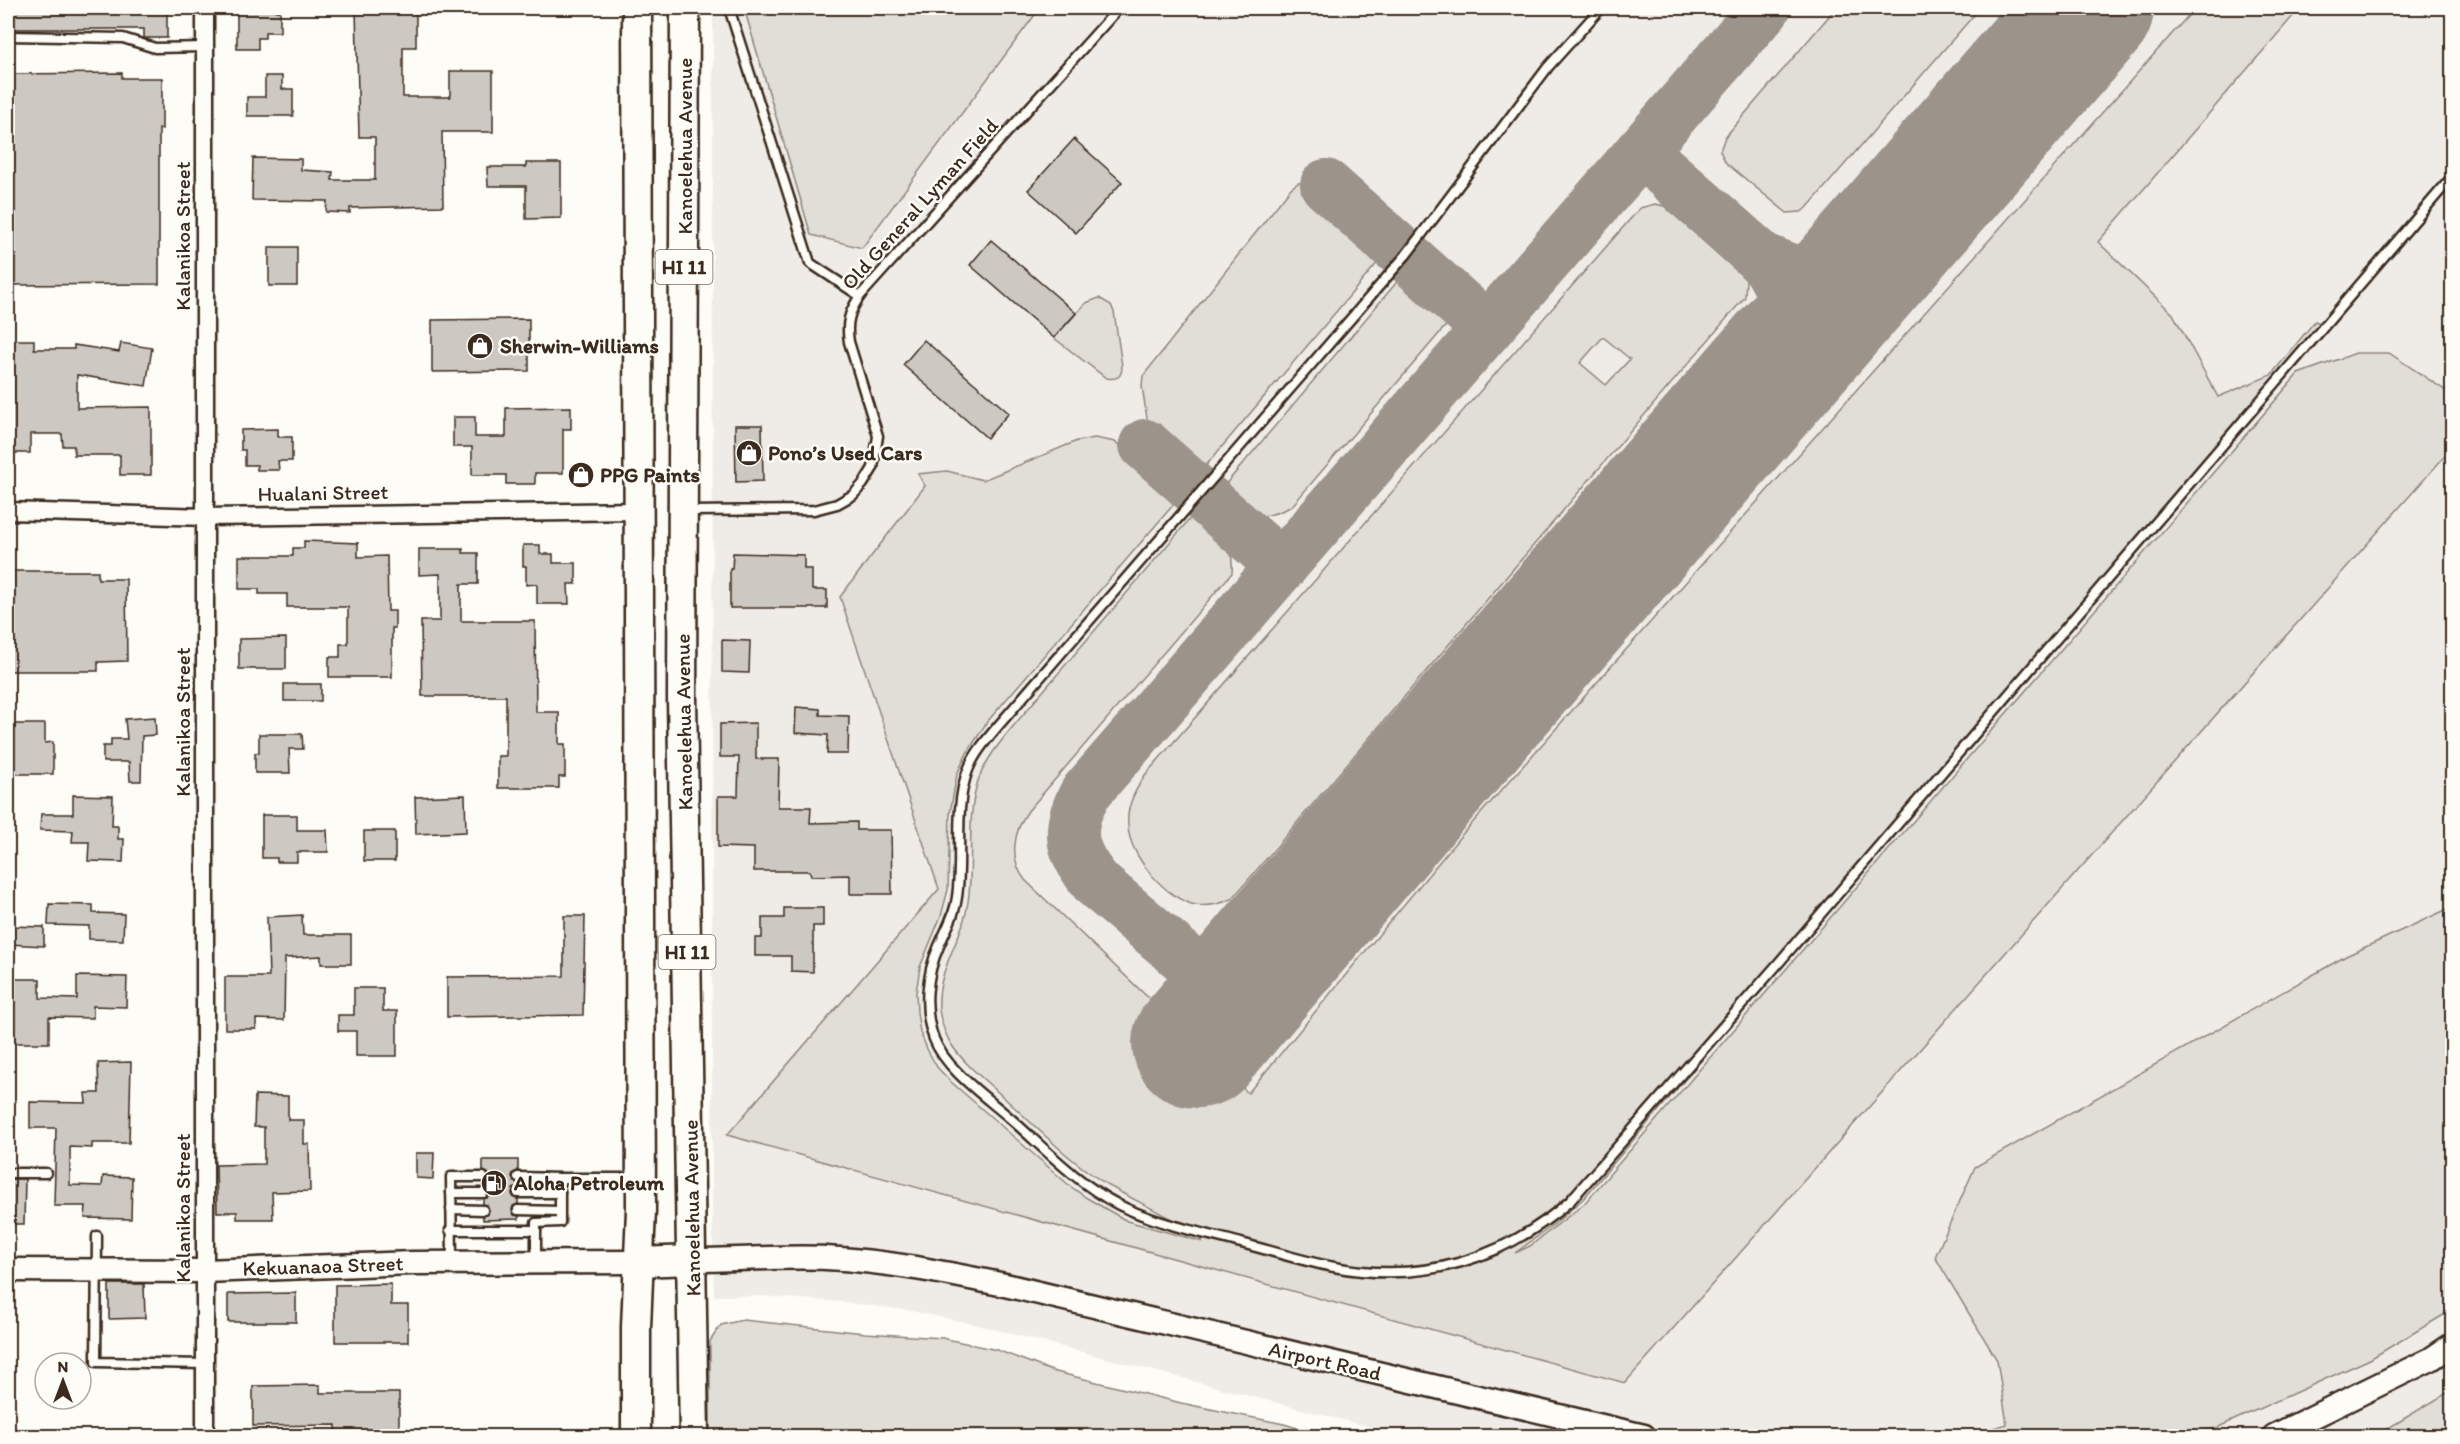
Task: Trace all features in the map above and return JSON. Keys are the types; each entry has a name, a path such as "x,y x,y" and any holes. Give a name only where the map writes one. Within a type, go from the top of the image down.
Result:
{"highway":[{"name":"Kanoelehua Avenue","path":"636,1437 636,1327 641,1178 638,8"},
{"name":"Kanoelehua Avenue","path":"685,8 682,698 694,1437"},
{"path":"639,1262 692,1260"}],"street":[{"name":"Kalanikoa Street","path":"205,8 205,1437"},
{"name":"Hualani Street","path":"8,511 206,517 638,511"},
{"name":"Airport Road","path":"692,1260 825,1258 880,1263 1005,1284 1644,1437"},
{"name":"Kekuanaoa Street","path":"8,1270 205,1271 412,1263 639,1262"},
{"path":"2274,1437 2431,1359 2452,1345"}],"lane":[{"path":"729,8 810,263 860,296"},
{"name":"Old General Lyman Field","path":"683,511 814,510 837,504 853,495 863,484 873,468 878,436 849,342 847,327 850,310 860,296 1119,8"},
{"path":"1600,8 1548,67 1406,255 1005,717 969,768 960,816 957,897 954,916 938,948 928,982 929,1022 934,1039 949,1064 1066,1168 1118,1204 1148,1218 1333,1267 1395,1273 1435,1269 1497,1251 1550,1219 1570,1201 1776,966 2452,177"},
{"path":"8,36 123,38 155,48 205,46"},
{"path":"8,1173 46,1173"},
{"path":"452,1264 451,1177 483,1177"},
{"path":"518,1177 641,1178"},
{"path":"536,1263 536,1223 560,1222 560,1178"},
{"path":"451,1193 483,1193"},
{"path":"518,1193 560,1193"},
{"path":"451,1209 483,1210"},
{"path":"518,1210 559,1211"},
{"path":"450,1230 536,1230"},
{"path":"97,1236 96,1362 205,1364"}],"shaded area":[{"path":"713,8 2452,8 2452,1390 2373,1436 1404,1436 974,1324 907,1310 760,1296 714,1296 712,1203"},
{"path":"744,8 1040,8 862,248 811,235"},
{"path":"1836,8 1980,8 1807,208 1801,212 1787,213 1726,163 1720,151 1725,137"},
{"path":"2195,8 2300,8 2098,242 2173,314 2218,397 2271,375 2315,321 2329,326 1583,1199 1556,1223 1515,1253 1530,1246 1584,1204 2298,374 2356,353 2389,353 2452,395 2452,448 1625,1383 727,1135 939,889 840,597 925,486 918,474 947,471 983,480 1077,441 1095,438 1115,442 1131,452 1180,497 987,722 967,753 957,774 950,813 948,890 941,916 920,967 916,993 920,1032 937,1067 1070,1186 1127,1221 1203,1242 1173,1220 1118,1191 1071,1159 968,1065 951,1044 945,1032 939,1010 939,995 968,902 974,798 983,769 1005,736 1199,508 1220,529 1229,543 1232,573 1028,811 1016,837 1015,854 1025,880 1248,1093 1459,838"},
{"path":"1298,183 1304,183 1310,187 1379,261 1198,475 1166,448 1148,425 1142,386 1143,376 1291,188"},
{"path":"1655,204 1664,206 1746,280 1745,297 1232,899 1214,905 1201,906 1173,895 1142,863 1130,838 1128,819 1130,805 1145,775 1640,208","holes":["1603,337 1630,359 1606,385 1580,363"]},
{"path":"1402,276 1447,316 1449,322 1292,506 1263,516 1251,516 1242,512 1219,492"},
{"path":"1099,298 1111,305 1114,312 1122,366 1120,375 1113,379 1106,378 1054,338 1086,303"},
{"path":"2452,907 2452,1310 2370,1359 2214,1429 2170,1436 1966,1436 2007,1424 1997,1360 1935,1257 1975,1167 2346,956"},
{"path":"743,1320 865,1333 942,1338 997,1350 1052,1371 1181,1403 1284,1424 1324,1436 710,1436 710,1341 721,1325"},
{"path":"2452,1390 2452,1436 2373,1436 2380,1433"}],"building":[{"path":"8,8 167,8 167,38 144,38 144,29 8,29"},
{"path":"252,8 276,8 276,11 280,11 280,32 265,32 265,38 258,38 258,49 237,49 237,11 252,11"},
{"path":"356,8 416,8 416,47 403,47 403,97 450,97 450,71 493,71 493,132 442,132 443,206 350,208 350,213 326,212 327,201 252,200 253,158 301,159 301,170 333,172 332,180 375,180 375,137 359,137"},
{"path":"122,73 122,78 162,78 162,129 159,129 159,284 8,285 8,74"},
{"path":"265,76 282,76 282,89 293,89 293,116 247,116 247,97 265,97"},
{"path":"1074,139 1122,182 1076,233 1028,190"},
{"path":"526,163 561,163 561,218 526,219 526,186 488,186 487,167 526,167"},
{"path":"991,240 1076,313 1054,338 970,265"},
{"path":"269,247 297,247 297,286 269,286"},
{"name":"Sherwin-Williams","path":"529,319 529,371 432,372 432,320"},
{"path":"8,340 34,340 34,349 74,349 74,345 119,352 121,343 152,348 146,386 77,375 77,408 151,407 151,475 120,475 120,455 74,455 74,446 63,446 62,434 30,434 30,453 8,453"},
{"path":"924,340 1009,413 987,438 903,365"},
{"path":"571,407 571,429 563,429 563,473 535,473 535,484 506,484 506,475 472,475 472,447 453,447 453,417 475,417 475,437 506,437 506,408"},
{"name":"Pono’s Used Cars","path":"735,425 762,425 763,481 736,482"},
{"path":"278,429 278,437 292,437 292,461 278,461 279,470 257,470 257,465 245,465 245,450 241,450 241,430"},
{"path":"304,541 358,543 358,557 387,556 388,611 395,611 395,628 392,628 392,677 329,677 329,657 340,657 340,644 348,644 348,607 287,607 287,594 259,594 259,589 239,589 239,556 293,556 293,548 304,548"},
{"path":"523,545 540,545 540,554 553,554 553,563 576,563 576,584 568,584 569,604 537,604 537,584 526,585"},
{"path":"419,549 463,549 463,553 478,553 478,584 461,584 461,621 535,621 536,712 559,712 559,744 565,744 565,777 559,777 559,788 498,788 498,756 506,756 506,696 422,696 421,621 440,621 440,574 419,575"},
{"path":"733,553 804,555 804,569 812,569 812,590 827,590 827,608 730,608 730,569 732,569"},
{"path":"8,571 98,571 98,579 126,579 127,661 98,662 98,671 8,671"},
{"path":"286,638 286,669 239,669 239,639"},
{"path":"722,640 750,641 749,673 722,672"},
{"path":"284,684 321,684 321,701 284,701"},
{"path":"796,707 820,709 820,715 849,716 848,754 827,754 828,735 795,733"},
{"path":"155,717 156,735 142,736 141,781 130,781 129,762 103,762 103,746 111,746 111,739 127,739 125,719"},
{"path":"756,723 756,759 779,759 778,807 811,807 810,823 857,822 857,830 891,830 892,894 850,894 850,875 811,876 810,871 754,871 754,848 718,847 718,796 738,796 739,757 720,757 720,724"},
{"path":"8,724 45,724 45,743 53,742 53,774 8,774"},
{"path":"259,734 302,734 303,749 289,749 290,773 255,773 255,753 259,753"},
{"path":"73,795 113,796 112,826 118,826 118,839 124,839 123,862 88,861 89,842 72,842 73,831 40,830 41,814 73,814"},
{"path":"465,795 466,832 416,834 415,797"},
{"path":"262,815 297,815 297,830 327,830 328,852 297,852 297,862 277,862 277,858 262,858"},
{"path":"364,831 395,831 395,861 364,861"},
{"path":"49,904 93,905 93,913 124,914 123,940 89,939 89,926 48,925"},
{"path":"784,908 823,908 823,926 813,926 813,972 791,971 791,956 755,956 755,938 762,938 762,918 784,918"},
{"path":"302,915 303,935 351,935 351,964 321,964 321,956 285,958 284,1020 256,1019 256,1029 225,1029 225,977 269,977 267,917"},
{"path":"564,916 585,916 583,1015 447,1017 447,977 564,976"},
{"path":"8,926 44,927 44,946 8,944"},
{"path":"77,976 127,977 126,1007 93,1006 93,1018 49,1017 49,1043 8,1043 8,992 15,992 14,979 40,979 40,998 77,999"},
{"path":"354,988 383,988 383,1011 397,1011 397,1056 356,1056 356,1031 338,1031 338,1015 354,1015"},
{"path":"131,1062 129,1143 92,1143 92,1148 70,1147 70,1185 102,1186 103,1176 132,1177 131,1219 85,1218 86,1206 54,1206 56,1128 30,1128 30,1102 86,1103 85,1093 99,1093 98,1063"},
{"path":"255,1095 288,1096 288,1120 304,1120 304,1144 309,1144 310,1191 272,1192 273,1219 237,1219 237,1212 217,1212 216,1165 264,1164 264,1127 254,1127"},
{"path":"416,1153 434,1153 433,1179 416,1178"},
{"path":"483,1160 518,1160 518,1171 513,1173 512,1177 514,1182 518,1183 518,1187 513,1189 512,1194 518,1199 518,1204 513,1206 512,1210 514,1215 519,1216 519,1219 483,1220 483,1216 488,1214 489,1210 487,1205 483,1204 483,1199 489,1194 488,1189 483,1187 483,1183 489,1178 488,1173 483,1171"},
{"path":"8,1179 25,1179 24,1224 8,1224"},
{"path":"109,1284 144,1284 145,1318 109,1319"},
{"path":"391,1284 391,1305 408,1305 408,1342 335,1342 335,1285"},
{"path":"296,1293 296,1322 228,1322 228,1294"},
{"path":"320,1385 320,1393 399,1393 399,1437 336,1437 336,1425 253,1426 253,1386"}],"taxiway":[{"path":"1234,1000 1097,884 1088,872 1076,851 1073,829 1079,806 1086,792 1765,8"},
{"path":"1641,151 1762,258 1789,269 1819,272 1851,263 1899,228"},
{"path":"1326,185 1487,328"},
{"path":"1762,258 1781,290 1786,320 1779,350 1764,383"},
{"path":"1145,445 1282,566"}],"runway":[{"path":"1197,1043 1407,795 2089,8"}],"place":[{"name":"Sherwin-Williams","path":"480,346"},
{"name":"Pono’s Used Cars","path":"749,453"},
{"name":"PPG Paints","path":"581,475"},
{"name":"Aloha Petroleum","path":"494,1183"}]}
